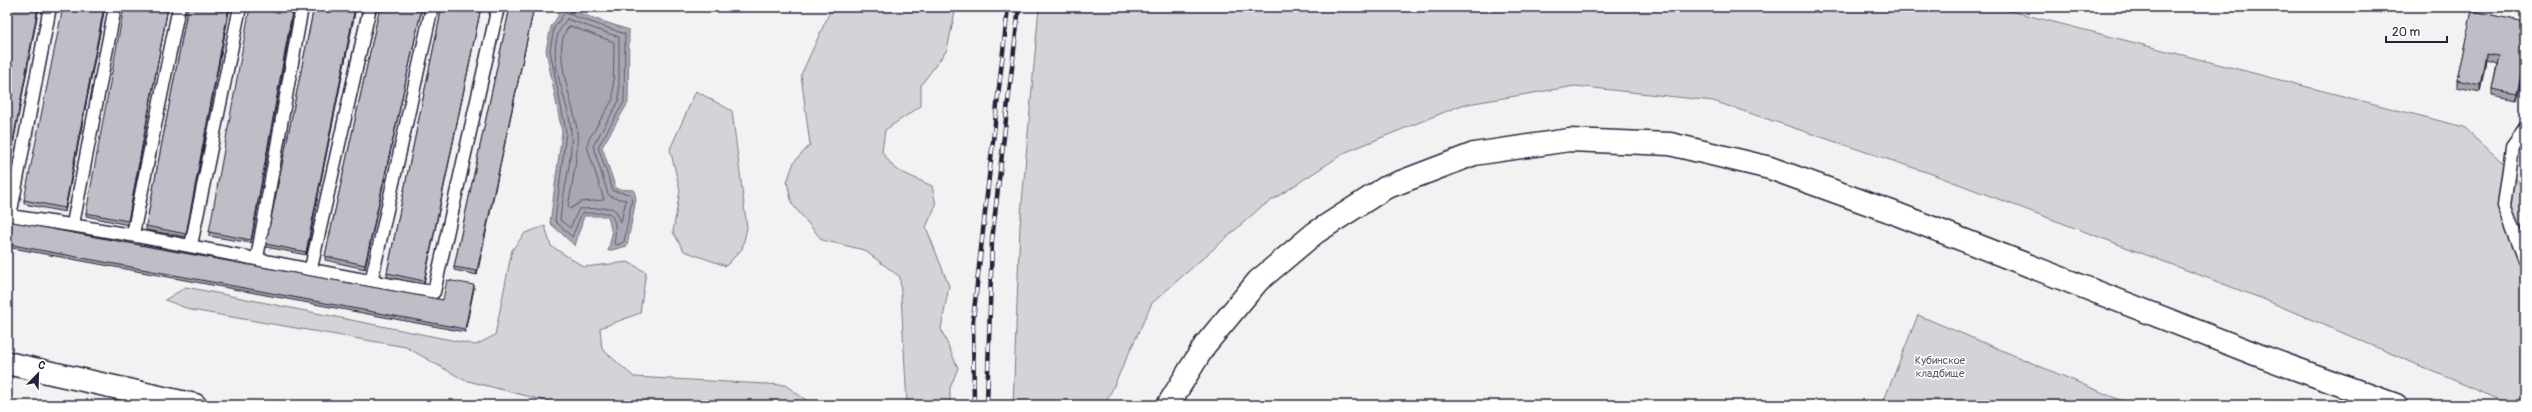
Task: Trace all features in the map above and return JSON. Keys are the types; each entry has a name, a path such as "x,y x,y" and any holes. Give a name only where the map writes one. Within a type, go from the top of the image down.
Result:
{"street":[{"path":"1168,405 1204,345 1258,281 1315,233 1386,188 1474,154 1569,140 1670,144 1770,168 1889,211 2258,355 2396,405"},
{"path":"7,363 195,405"}],"lane":[{"path":"50,7 8,216 73,224 133,234 311,268 371,282 434,292 498,7"},
{"path":"73,224 115,7"},
{"path":"133,234 179,7"},
{"path":"191,246 240,7"},
{"path":"257,258 302,7"},
{"path":"311,268 370,7"},
{"path":"371,282 432,7"},
{"path":"2525,129 2512,147 2504,206 2525,260"}],"green space":[{"path":"832,7 956,7 947,50 921,85 921,106 885,130 882,152 895,169 932,186 936,205 926,227 949,286 941,329 958,368 950,388 950,405 907,405 900,277 864,250 822,240 792,204 787,182 794,162 810,145 801,75"},
{"path":"1039,7 1995,7 2464,127 2503,163 2525,191 2525,405 2512,405 2263,299 1932,174 1713,101 1575,86 1462,105 1346,152 1260,208 1152,303 1105,405 1013,405 1020,226"},
{"path":"696,91 732,111 747,228 742,249 726,266 684,251 673,232 680,190 670,149"},
{"path":"545,226 551,246 584,267 628,262 646,272 640,313 600,328 602,349 634,377 785,385 813,405 562,405 464,380 406,347 191,310 165,300 186,287 476,345 495,335 512,250 525,233"},
{"name":"Кубинское кладбище","path":"1918,315 2132,405 1882,405"}],"water":[{"path":"563,8 629,30 628,103 602,147 616,189 634,190 636,199 627,246 608,251 612,234 608,216 584,216 575,246 550,223 562,132 546,50 551,27"}],"building":[{"path":"7,7 38,7 7,174"},
{"path":"63,7 104,7 65,208 24,200"},
{"path":"124,7 168,7 128,221 86,213"},
{"path":"188,7 229,7 186,234 146,226"},
{"path":"250,7 293,7 251,240 209,232"},
{"path":"314,7 355,7 306,252 266,244"},
{"path":"380,7 422,7 365,265 325,256"},
{"path":"442,7 481,7 424,281 387,273"},
{"path":"510,7 534,7 477,271 454,267"},
{"path":"2472,11 2525,22 2525,55 2517,94 2492,89 2499,56 2486,54 2480,85 2457,80"},
{"path":"7,221 443,300 447,280 474,285 465,329 7,244"}],"railway":[{"path":"974,405 973,320 1008,7"},
{"path":"987,405 992,240 1019,7"}]}
